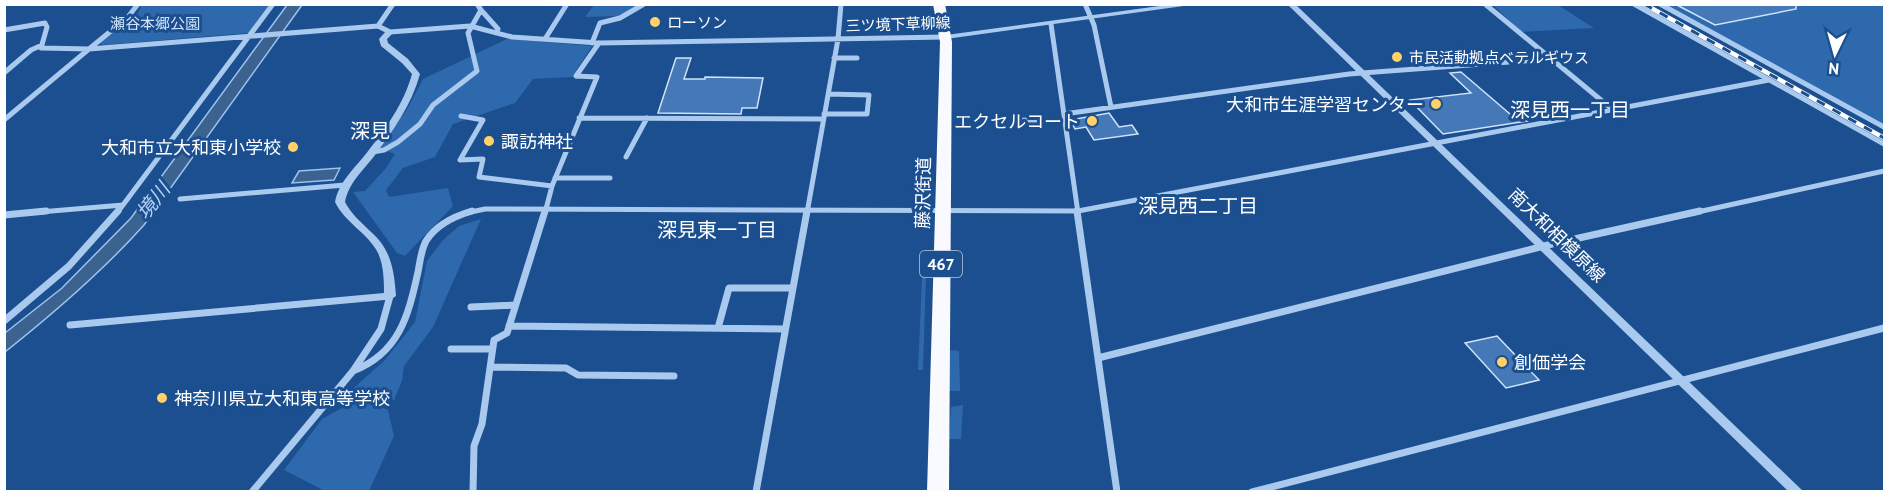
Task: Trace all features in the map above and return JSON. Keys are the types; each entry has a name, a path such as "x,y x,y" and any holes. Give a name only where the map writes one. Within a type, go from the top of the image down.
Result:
{"highway":[{"name":"藤沢街道","path":"938,492 946,37 939,4"}],"street":[{"path":"4,120 89,49 102,35 131,15 138,4"},
{"path":"4,321 69,266 123,205 273,4"},
{"path":"378,26 393,4"},
{"path":"477,4 498,29 496,33"},
{"path":"545,39 567,4"},
{"path":"592,43 600,23 620,18 644,4"},
{"path":"756,492 838,39 841,4"},
{"path":"1085,4 1094,25 1112,107"},
{"name":"三ツ境下草柳線","path":"390,32 470,26 512,37 592,43 946,37 1195,4"},
{"name":"南大和相模原線","path":"1290,4 1798,492"},
{"path":"1485,4 1613,110"},
{"path":"1634,4 1884,144"},
{"path":"1660,4 1884,127"},
{"path":"373,152 384,150 398,142 420,124 433,105 477,71 468,33 481,10"},
{"path":"4,30 45,23 47,27 41,48 89,49 378,26 390,32 383,39 384,44 414,69 415,77 410,94 373,152 341,193 342,208 382,250 387,263 390,296 381,329 353,371 252,492"},
{"path":"1051,24 1117,492"},
{"path":"473,492 474,446 482,424 494,340 507,333 553,182 597,77 576,76 599,43"},
{"path":"4,73 31,50 42,45"},
{"path":"834,58 857,58"},
{"path":"1013,120 1064,117 1112,107 1361,73 1551,59"},
{"path":"353,371 374,362 398,336 407,319 427,238 442,224 458,216 486,209 1078,211 1436,145 1769,80"},
{"path":"579,118 824,117 867,114 869,95 828,94"},
{"path":"461,116 483,120 460,160 483,159 479,177 553,182 610,178"},
{"path":"626,157 647,118"},
{"path":"1098,358 1543,247 1884,171"},
{"path":"180,199 345,185"},
{"path":"4,215 123,205"},
{"path":"718,328 729,288 793,288"},
{"path":"70,325 390,296"},
{"path":"471,307 515,305"},
{"path":"509,326 785,329"},
{"path":"1252,492 1884,328"},
{"path":"451,349 492,349"},
{"path":"491,367 566,368 578,375 674,376"}],"green space":[{"name":"瀬谷本郷公園","path":"141,5 269,5 249,33 102,45 100,42 135,16"},
{"path":"594,5 639,5 618,16 585,17"},
{"path":"1493,5 1558,5 1594,28 1521,32"},
{"path":"1665,5 1884,5 1884,124"},
{"path":"507,39 592,46 572,77 533,79 515,103 453,124 435,157 403,168 386,190 389,197 448,188 453,206 405,256 397,253 353,192 365,191 386,168 395,154 379,148 406,111 423,79"},
{"path":"481,219 433,327 404,366 402,381 394,400 369,395 346,395 385,360 415,322 427,261 443,240 459,226"},
{"path":"926,273 923,370 918,370 922,278"},
{"path":"949,350 959,351 960,391 947,391"},
{"path":"360,398 388,410 394,436 369,491 325,491 284,470 322,419"},
{"path":"963,405 961,439 949,439 951,407"}],"water":[{"name":"境川","path":"287,5 302,5 144,225 77,292 5,352 5,333 62,288 131,218"},
{"path":"340,168 334,180 292,183 299,171"}],"building":[{"path":"1675,4 1796,4 1796,9 1715,25"},
{"path":"676,58 691,58 684,79 763,78 757,108 742,108 741,114 658,113"},
{"name":"大和市生涯学習センター","path":"1461,72 1510,114 1517,113 1527,121 1443,134 1410,100 1471,93 1450,73"},
{"path":"1109,113 1119,127 1132,125 1138,134 1094,140 1086,127 1075,129 1070,120"},
{"name":"創価学会","path":"1497,336 1539,380 1506,388 1465,343"}],"railway":[{"path":"1644,4 1884,138"}],"place":[{"name":"ローソン","path":"655,22"},
{"name":"市民活動拠点ベテルギウス","path":"1397,57"},
{"name":"大和市生涯学習センター","path":"1436,104"},
{"name":"エクセルコート","path":"1092,121"},
{"name":"諏訪神社","path":"489,141"},
{"name":"大和市立大和東小学校","path":"293,147"},
{"name":"創価学会","path":"1502,362"},
{"name":"神奈川県立大和東高等学校","path":"162,398"}],"district":[{"name":"深見西一丁目","path":"1570,110"},
{"name":"深見","path":"370,131"},
{"name":"深見西二丁目","path":"1198,206"},
{"name":"深見東一丁目","path":"717,230"}]}
